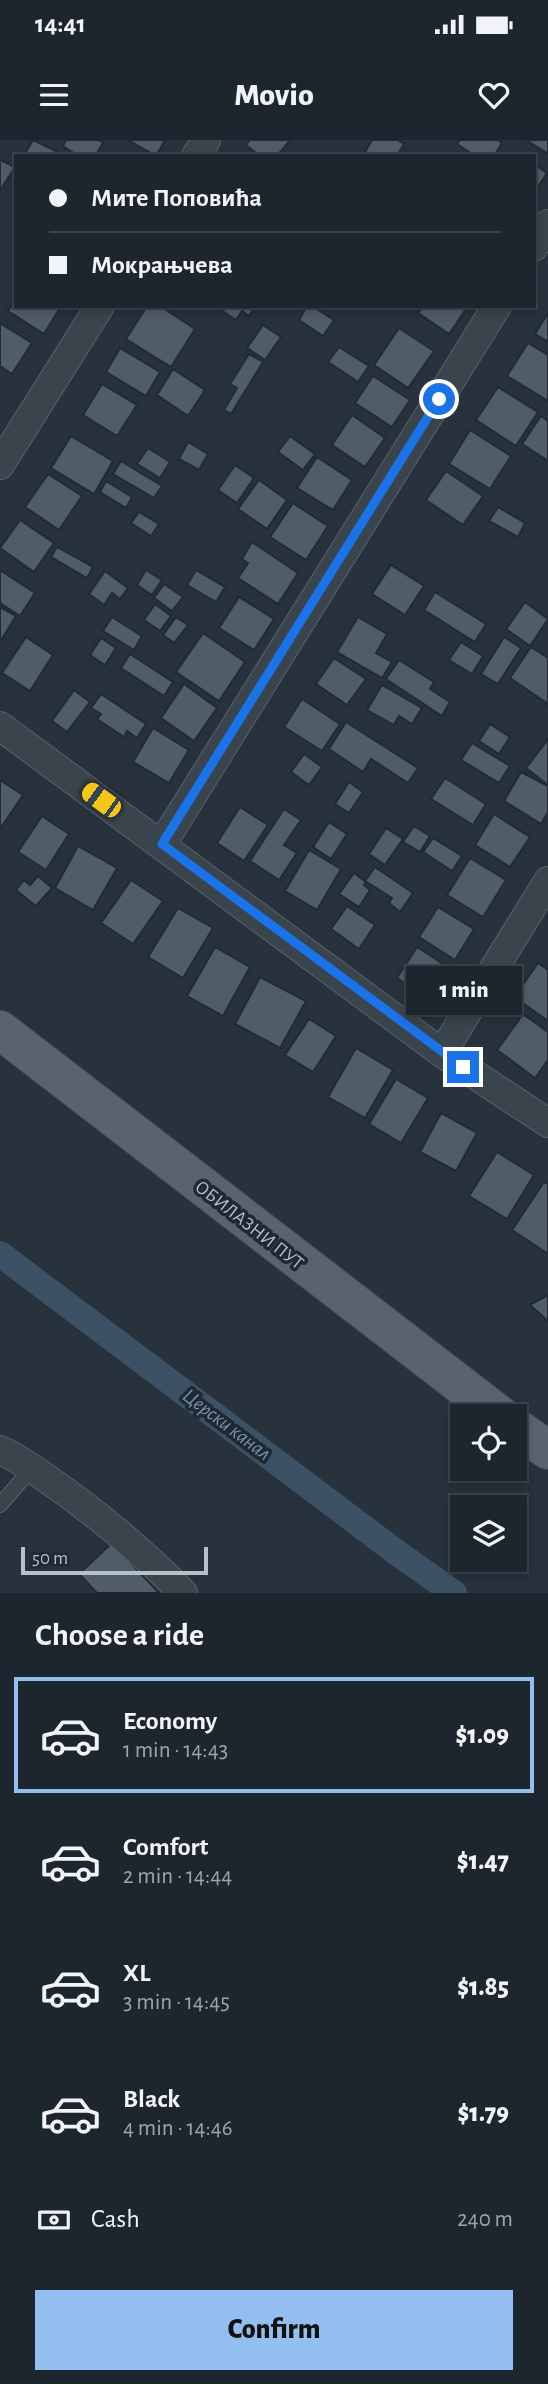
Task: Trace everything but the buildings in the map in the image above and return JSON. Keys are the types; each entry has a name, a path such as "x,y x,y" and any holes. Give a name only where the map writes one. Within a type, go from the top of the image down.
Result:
{"main road":[{"name":"ОБИЛАЗНИ ПУТ","path":"0,1030 485,1404"},
{"path":"527,1435 548,1450"}],"street":[{"path":"536,244 548,224"},
{"path":"0,465 99,308"},
{"path":"162,844 496,308"},
{"path":"0,726 442,1053 548,1123"},
{"path":"442,1053 548,881"},
{"path":"0,1450 13,1455 68,1493 154,1563 183,1593"}],"lane":[{"path":"0,1505 32,1468"}],"waterway":[{"name":"Церски канал","path":"0,1254 454,1593"}],"route":[{"path":"439,399 162,844 463,1067"}]}
